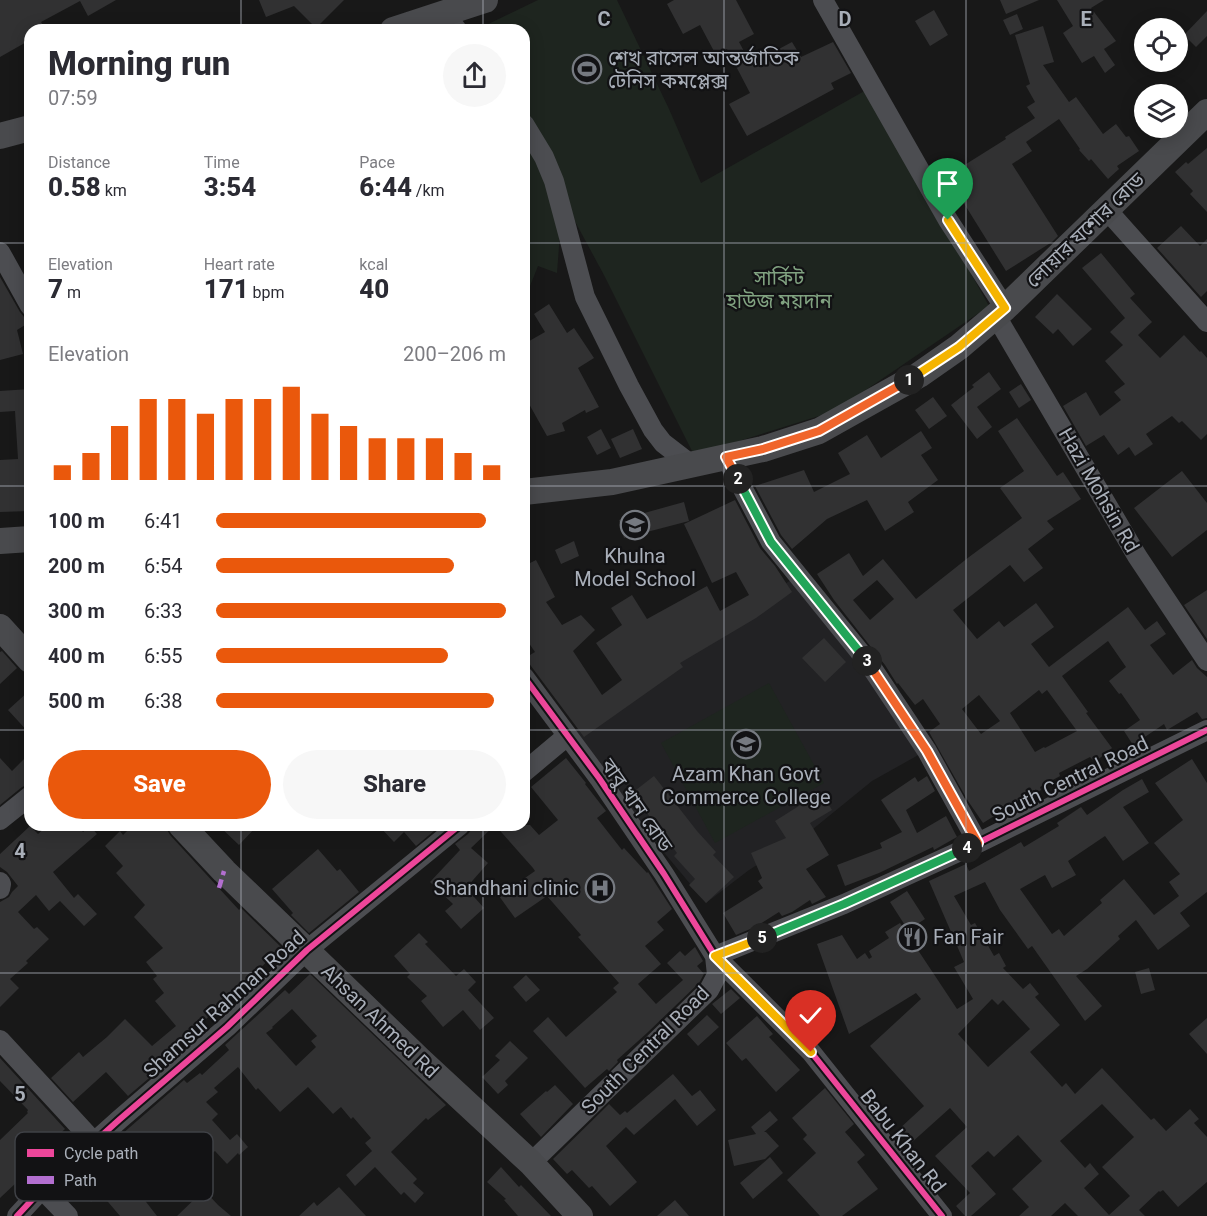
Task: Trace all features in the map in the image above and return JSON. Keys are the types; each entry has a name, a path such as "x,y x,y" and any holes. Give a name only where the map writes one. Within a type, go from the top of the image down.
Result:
{"main road":[{"path":"413,24 485,0"},
{"name":"লোয়ার যশোর রোড","path":"530,491 612,482 763,449 819,431 919,375 959,347 1000,312 1207,112"},
{"path":"0,136 24,130"},
{"path":"0,541 24,539"},
{"path":"0,627 24,653"},
{"name":"Ahsan Ahmed Rd","path":"187,831 224,871 420,1060 531,1163 580,1216"}],"street":[{"name":"Hazi Mohsin Rd","path":"823,0 1137,556 1207,661"},
{"path":"530,134 554,181 585,297 653,430 663,443 685,460 688,466"},
{"path":"1106,209 1207,322"},
{"path":"0,252 24,295"},
{"path":"726,457 771,542 868,663 927,751 978,843"},
{"name":"বাবু খান রোড","path":"530,685 599,778 664,874 715,956"},
{"name":"South Central Road","path":"531,1163 709,990 717,975 715,956 844,904 978,843 1207,730"},
{"path":"530,767 567,736"},
{"path":"0,820 24,801"},
{"name":"Shamsur Rahman Road","path":"106,1132 227,1027 307,950 453,831"},
{"path":"0,882 0,889"},
{"name":"Babu Khan Rd","path":"715,956 811,1052 942,1216"},
{"path":"0,1040 85,1132"},
{"name":"Shamsur Rahman Road","path":"17,1216 31,1201"},
{"path":"54,1201 68,1216"}],"shaded area":[{"name":"Azam Khan Govt Commerce College","path":"798,575 922,753 872,781 813,829 749,870 706,903 567,736"}],"green space":[{"name":"সার্কিট হাউজ ময়দান","path":"538,0 617,0 701,183 868,89 989,306 835,411 694,455 605,277 550,175 561,220 557,273 538,266 530,286 530,24 488,24"},
{"name":"Azam Khan Govt Commerce College","path":"769,683 824,783 715,843 661,743"}],"building":[{"path":"0,0 116,0 88,16 80,1 41,22 42,24 24,24 24,43 0,57"},
{"path":"259,0 344,0 320,24 312,24 294,6 266,17"},
{"path":"674,0 736,0 754,34 739,42 751,64 792,42 801,57 833,42 851,73 831,83 834,89 747,136 729,104 750,93 727,49 716,55 700,25 683,34 667,4"},
{"path":"1000,0 1039,0 1006,14"},
{"path":"1057,0 1104,0 1091,8 1116,41 1104,49 1115,65 1105,73 1094,56 1082,63 1063,33 1073,26"},
{"path":"934,10 948,35 930,46 915,21"},
{"path":"1207,11 1207,36 1196,47 1188,39 1188,31"},
{"path":"1017,14 1023,29 1010,35 1003,20"},
{"path":"1043,26 1054,62 1043,65 1069,102 1076,97 1103,134 1116,124 1126,137 1129,136 1139,151 1117,166 1119,169 1108,179 1091,159 1089,161 1079,150 1059,119 1026,142 1032,151 1012,164 1058,236 1006,271 947,176 1035,118 1027,107 1035,102 1026,86 1030,84 1015,35"},
{"path":"1207,148 1207,212 1190,194 1193,191 1175,172"},
{"path":"1181,226 1200,246 1207,239 1207,291 1201,297 1157,248"},
{"path":"1101,253 1135,294 1130,298 1152,322 1138,335 1160,358 1184,335 1207,358 1207,434 1201,440 1182,421 1179,423 1172,416 1146,434 1153,444 1135,456 1129,447 1118,455 1104,435 1086,446 1063,406 1086,392 1100,416 1121,400 1114,392 1125,384 1105,361 1123,345 1110,332 1125,318 1082,268"},
{"path":"0,277 24,317 24,326 17,330 23,354 0,360"},
{"path":"1057,294 1092,329 1073,346 1058,329 1053,334 1035,317"},
{"path":"549,304 567,333 574,328 594,358 578,368 599,407 586,413 585,410 562,423 565,431 547,436 530,406 530,341 545,332 534,314"},
{"path":"989,372 1001,389 977,407 992,427 977,439 951,405"},
{"path":"1021,384 1031,400 1019,408 1009,392"},
{"path":"24,389 24,511 0,512 0,460 18,459 15,411 0,412 0,391"},
{"path":"933,397 947,416 929,429 915,410"},
{"path":"1017,418 1057,476 1063,472 1081,499 1047,521 1054,529 1028,549 1043,568 1024,582 1010,565 953,610 977,639 999,621 1004,627 1036,603 1054,627 1031,644 1049,667 1128,607 1145,630 1157,621 1166,634 1150,645 1173,675 1192,660 1207,677 1207,718 1202,719 1197,712 1167,730 1164,724 1133,745 1124,731 1140,720 1121,693 1119,694 1109,681 1126,667 1108,641 1062,676 1112,748 1095,762 1090,757 1059,773 1060,776 1040,787 1041,790 1023,798 983,823 929,732 940,724 923,699 915,705 897,684 817,574 849,553 863,576 883,559 916,599 1022,518 1000,488 1024,471 998,431","holes":["877,580 894,599 870,620 853,600","1039,690 1042,694 1047,690 1077,731 1035,752 1010,713","979,695 1000,721 981,734 962,709"]},
{"path":"601,429 611,448 597,455 587,437"},
{"path":"633,429 642,449 620,458 611,439"},
{"path":"921,431 932,448 921,455 938,480 908,502 914,512 885,531 867,500 827,519 792,549 781,535 755,486 804,470 814,492 850,474 838,453 867,435 881,458"},
{"path":"1182,471 1207,503 1207,530 1172,557 1134,508"},
{"path":"735,500 760,548 792,592 756,618 680,663 683,667 584,737 530,665 530,655 535,652 530,645 530,563 536,560 555,597 546,602 562,625 581,615 595,630 573,651 602,695 622,680 596,643 622,625 611,608 632,595 647,619 707,586 720,611 749,595 736,572 712,583 684,524"},
{"path":"684,502 689,521 624,538 619,520"},
{"path":"574,541 579,556 561,564 555,550"},
{"path":"1207,590 1207,639 1184,605"},
{"path":"824,638 846,662 825,682 802,658"},
{"path":"2,651 17,668 0,684 0,652"},
{"path":"24,695 24,727 8,710"},
{"path":"0,758 12,771 24,759 24,786 0,805"},
{"path":"566,758 606,811 597,818 622,850 624,848 648,872 672,909 657,922 664,930 645,946 661,964 638,984 656,1004 683,980 667,963 680,951 685,956 695,947 703,961 697,966 704,974 699,983 617,1060 618,1062 609,1071 607,1069 585,1088 533,1031 548,1017 566,1037 617,992 613,988 619,983 578,937 581,935 547,896 515,918 499,896 535,871 500,831 530,831 530,825 539,835 558,820 531,787"},
{"path":"1192,759 1207,783 1207,892 1180,913 1190,926 1158,950 1136,920 1118,936 1120,939 1076,976 1102,1006 1085,1021 1032,946 1028,949 1000,910 985,882 954,896 971,925 975,923 994,956 999,953 1006,966 1003,968 1023,989 1030,983 1039,994 1035,997 1060,1025 1030,1052 1062,1087 1066,1083 1075,1094 1102,1068 1151,1120 1154,1118 1166,1131 1190,1109 1199,1119 1194,1123 1207,1137 1207,1182 1178,1207 1163,1190 1159,1191 1139,1210 1145,1216 1078,1216 1065,1203 1051,1216 1019,1216 1029,1207 1012,1189 1042,1161 1018,1135 994,1157 988,1151 971,1166 996,1194 971,1216 965,1216 956,1206 970,1193 935,1156 967,1127 950,1108 910,1144 898,1130 924,1106 870,1046 921,999 916,993 849,1034 817,944 842,935 857,959 865,953 869,959 872,957 869,951 889,938 885,932 900,923 957,1009 973,999 954,967 964,962 929,881 966,864 969,871 1021,842 1024,847 1059,826 1057,823 1081,807 1087,815 1142,779 1149,792 1123,807 1149,843 1123,861 1105,836 1068,861 1076,875 1052,888 1045,875 1020,889 1052,934 1059,929 1064,936 1102,903 1100,900 1124,879 1154,915 1179,896 1169,882 1180,874 1154,843 1183,820 1155,783","holes":["992,999 998,1005 1003,1000 1030,1029 988,1067 958,1034","1102,1104 1134,1137 1102,1167 1130,1196 1109,1215 1084,1188 1099,1174 1090,1163 1085,1168 1060,1141"]},
{"path":"654,776 716,852 713,855 734,877 706,903 689,885 695,879 674,856 677,853 632,793"},
{"path":"927,776 935,791 906,810 917,833 946,816 957,837 934,850 933,847 879,873 845,886 837,865 882,848 880,843 902,832 881,800 915,777 918,782"},
{"path":"821,792 832,810 810,823 829,855 806,869 826,897 812,904 810,900 782,916 779,912 755,927 736,935 723,913 763,888 758,881 762,878 751,853 786,838 775,821"},
{"path":"25,831 35,831 38,834 41,831 94,831 97,834 53,872 74,898 78,894 97,914 84,926 60,901 49,911 36,895 18,912 34,929 37,927 49,939 10,979 19,988 0,1007 0,902 9,897 18,886 0,867 0,854"},
{"path":"120,831 123,835 127,831 168,831 239,910 241,908 281,947 250,979 172,1050 176,1054 168,1062 128,1096 106,1072 73,1102 51,1078 79,1052 83,1057 125,1019 152,1046 176,1026 155,1001 164,993 153,979 157,976 146,962 163,948 134,917 145,905 116,873 123,866 105,846"},
{"path":"224,831 252,831 239,845"},
{"path":"384,831 434,831 416,846 404,832 394,842"},
{"path":"470,831 489,831 471,848 488,863 466,888 484,908 461,929 445,911 453,904 430,882 460,850 455,844"},
{"path":"318,849 337,871 340,869 359,892 309,933 291,915 293,913 272,889"},
{"path":"907,891 925,919 908,930 890,902"},
{"path":"419,933 428,942 425,944 456,976 464,969 476,982 468,990 494,1018 480,1030 463,1010 443,1027 421,1001 427,996 407,977 410,974 394,956"},
{"path":"1149,968 1155,990 1141,994 1135,972"},
{"path":"310,974 446,1105 428,1120 426,1118 391,1152 417,1179 413,1183 424,1193 415,1203 404,1192 401,1195 375,1167 355,1186 346,1175 372,1151 365,1143 371,1138 341,1107 333,1114 308,1087 280,1112 258,1088 256,1090 238,1067 214,1088 218,1092 206,1102 218,1114 212,1120 230,1140 237,1134 248,1147 227,1164 215,1151 213,1153 213,1132 124,1132 184,1080 187,1083 200,1073 202,1075 229,1050 225,1045 285,990 289,994","holes":["292,1009 317,1036 311,1041 316,1047 296,1066 266,1033"]},
{"path":"526,975 540,990 526,1002 513,987"},
{"path":"731,989 740,998 721,1014 712,1004"},
{"path":"813,1000 830,1019 812,1034 795,1015"},
{"path":"707,1015 719,1027 698,1046 687,1034"},
{"path":"757,1016 773,1034 769,1037 800,1070 776,1092 746,1058 742,1061 726,1043"},
{"path":"1207,1018 1207,1054 1189,1034"},
{"path":"510,1041 528,1058 505,1081 508,1085 498,1094 482,1077 500,1060 495,1056"},
{"path":"0,1058 65,1129 62,1132 15,1132 15,1184 0,1198 0,1140 28,1113 28,1110 0,1081"},
{"path":"673,1074 692,1096 700,1090 716,1110 697,1126 675,1099 634,1135 626,1127 606,1146 637,1182 610,1206 592,1186 589,1188 572,1170 567,1174 553,1159 609,1104 620,1115 625,1111 627,1113"},
{"path":"555,1085 573,1104 541,1137 520,1114"},
{"path":"825,1088 854,1124 845,1132 865,1155 857,1162 878,1189 842,1216 820,1216 787,1180 816,1153 803,1139 807,1135 792,1118"},
{"path":"770,1111 778,1120 764,1132 779,1146 765,1159 734,1166 728,1140 756,1134 751,1127"},
{"path":"770,1157 783,1173 753,1199 740,1183"},
{"path":"501,1167 551,1216 518,1216 504,1200 506,1199 487,1182"},
{"path":"339,1187 366,1216 299,1216 314,1202 317,1206"},
{"path":"213,1200 231,1216 177,1216 193,1201"},
{"path":"675,1200 689,1216 657,1216"},
{"path":"107,1201 145,1201 157,1216 120,1216"}],"marked path":[{"path":"219,888 224,871"}],"cycle path":[{"path":"530,685 599,778 664,874 715,956 811,1052 942,1216"},
{"path":"715,956 844,904 978,843 1207,730"},
{"path":"106,1132 227,1027 307,950 453,831"},
{"path":"17,1216 31,1201"}],"place":[{"name":"শেখ রাসেল আন্তর্জাতিক টেনিস কমপ্লেক্স","path":"587,69"},
{"name":"Khulna Model School","path":"635,525"},
{"name":"Azam Khan Govt Commerce College","path":"746,744"},
{"name":"Shandhani clinic","path":"600,888"},
{"name":"Fan Fair","path":"912,937"}],"route":[{"path":"811,1052 715,956 844,904 978,843 927,751 868,663 771,542 726,457 763,449 819,431 919,375 959,347 1005,308 948,220"}]}
